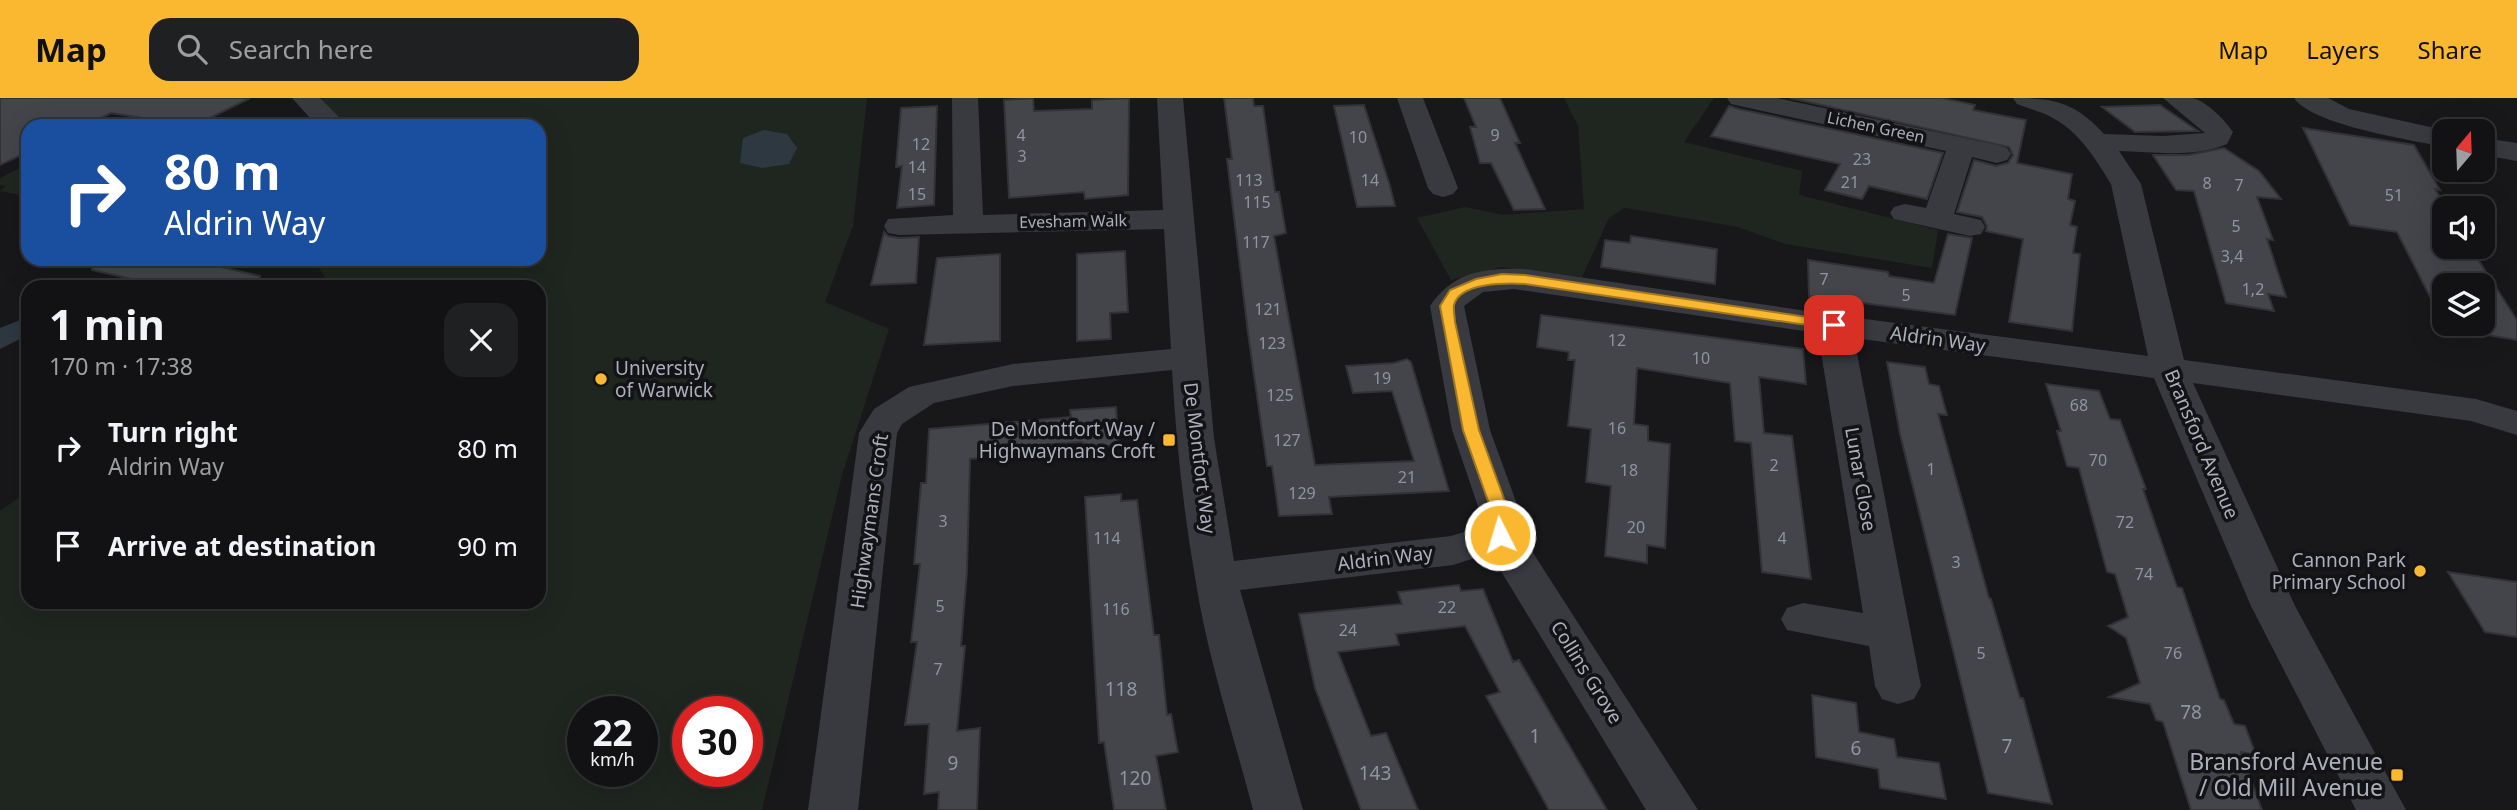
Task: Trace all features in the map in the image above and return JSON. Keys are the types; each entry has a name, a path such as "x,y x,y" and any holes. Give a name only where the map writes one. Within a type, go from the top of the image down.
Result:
{"street":[{"path":"306,98 324,119"},
{"path":"965,98 968,223"},
{"name":"De Montfort Way","path":"1170,98 1195,438 1216,578 1257,742 1278,810"},
{"path":"1410,98 1444,193"},
{"name":"Bransford Avenue","path":"2026,98 2066,114 2082,126 2097,142 2129,193 2169,371 2273,606 2381,810"},
{"path":"2097,142 2163,144 2210,141 2217,138 2219,132 2214,125 2176,98"},
{"path":"2306,98 2340,115 2432,136"},
{"name":"Lichen Green","path":"1746,99 1997,153"},
{"path":"1937,219 1962,146"},
{"path":"2496,148 2517,152"},
{"path":"1905,213 1970,227"},
{"name":"Evesham Walk","path":"899,226 1177,219"},
{"name":"Aldrin Way","path":"1216,578 1453,550 1500,535 1502,518 1471,430 1447,306 1454,293 1481,282 1502,278 1525,279 2169,371 2476,410 2517,423"},
{"name":"Lunar Close","path":"1834,325 1898,686"},
{"name":"Highwaymans Croft","path":"833,810 878,433 887,416 922,396 1013,375 1188,358"},
{"name":"Collins Grove","path":"1500,535 1672,810"},
{"path":"1803,620 1887,633"}],"shaded area":[{"path":"326,98 867,98 853,226 825,302 889,329 842,475 762,810 0,810 0,511 21,496 21,609 546,609 546,280 326,280 318,266 546,266 546,119 320,119 310,101"},
{"path":"1564,98 1714,98 1684,142 1802,171 1799,195 1938,230 1932,268 1785,244 1738,227 1625,208 1609,218 1582,277 1501,267 1451,280 1417,218 1465,207 1504,215 1584,209 1578,126"},
{"path":"764,130 787,134 797,148 789,164 762,168 740,163 743,138"},
{"path":"21,168 21,196 0,191 6,186 0,185 0,178"},
{"path":"21,320 21,338 0,349 0,328"}],"building":[{"path":"0,98 250,98 208,119 149,119 111,113 99,119 21,119 21,155 0,165"},
{"path":"1033,98 1034,111 1092,109 1092,100 1129,98 1128,195 1085,199 1084,192 1009,198 1004,100"},
{"path":"1224,98 1253,98 1254,106 1263,106 1275,192 1279,192 1286,233 1274,236 1315,465 1414,461 1392,391 1353,393 1346,366 1394,363 1407,359 1411,362 1449,491 1329,497 1332,514 1279,516 1272,466 1267,466 1248,333 1227,159 1232,159"},
{"path":"1464,98 1500,98 1520,143 1515,143 1545,209 1514,210 1491,163 1480,163 1470,127 1476,127"},
{"path":"1790,98 1942,98 1975,105 1973,110 2026,120 2017,163 2072,174 2068,199 2075,201 2070,225 2077,227 2073,253 2080,254 2072,331 2009,322 2023,239 1986,231 1987,226 1982,217 1957,212 1974,160 1996,166 2008,163 2013,155 2009,147"},
{"path":"1364,105 1395,206 1357,207 1334,106"},
{"path":"2160,105 2198,131 2135,132 2102,107"},
{"path":"937,106 934,205 897,208 902,166 896,167 901,108"},
{"path":"1729,106 1943,153 1927,199 1869,186 1862,199 1825,190 1840,164 1711,136"},
{"path":"2303,128 2414,145 2432,176 2432,182 2435,182 2440,190 2435,189 2439,196 2432,196 2432,259 2478,259 2487,273 2432,273 2432,301 2397,232 2350,225"},
{"path":"2224,148 2259,171 2281,199 2257,197 2273,240 2267,239 2286,297 2268,294 2274,311 2226,303 2194,191 2176,190 2153,155 2188,155"},
{"path":"884,232 888,236 899,238 919,237 916,283 871,285"},
{"path":"1948,234 1972,238 1955,315 1809,296 1808,260 1888,272 1889,276 1934,283"},
{"path":"1631,236 1717,249 1715,284 1601,267 1605,240 1630,243"},
{"path":"1125,251 1128,312 1110,313 1111,339 1077,341 1077,254"},
{"path":"1000,254 1000,341 924,345 937,258"},
{"path":"92,266 216,266 260,276 260,280 136,280 92,270"},
{"path":"2495,286 2517,320 2517,340 2493,336"},
{"path":"1541,315 1803,349 1806,384 1759,377 1764,433 1792,436 1811,579 1762,572 1751,443 1735,441 1730,383 1637,368 1634,424 1648,426 1648,441 1670,444 1665,548 1647,545 1647,563 1605,556 1611,486 1586,482 1591,429 1568,426 1575,360 1568,360 1569,352 1537,347"},
{"path":"1887,362 1925,367 1929,384 1939,386 1947,415 1938,414 1989,598 2020,698 2023,698 2052,804 1988,793 1900,434"},
{"path":"2046,384 2099,391 2110,419 2120,420 2146,489 2143,489 2177,587 2182,588 2220,699 2224,700 2234,724 2245,726 2256,755 2241,752 2262,810 2191,810 2163,722 2156,720 2150,704 2109,697 2140,683 2126,638 2108,626 2128,617 2115,574 2107,572 2079,468 2067,466 2057,431 2061,431"},
{"path":"1116,407 1119,445 1092,448 1081,442 1029,446 1029,454 970,459 967,571 961,646 965,646 957,731 980,728 977,810 938,810 939,792 924,794 929,724 905,725 917,642 911,642 920,564 914,564 921,483 926,483 929,429 1071,417 1070,410"},
{"path":"1121,494 1121,501 1137,500 1154,635 1159,635 1167,715 1171,714 1178,752 1156,756 1166,810 1114,810 1104,742 1099,743 1085,497"},
{"path":"2448,572 2517,582 2517,637 2485,632"},
{"path":"1459,585 1461,591 1483,589 1513,662 1519,660 1607,810 1549,810 1486,696 1500,692 1465,626 1396,634 1399,645 1338,652 1371,736 1386,733 1418,810 1361,810 1315,688 1299,614 1402,604 1398,592"},
{"path":"1812,695 1856,703 1859,732 1894,739 1897,757 1939,763 1946,799 1880,788 1878,769 1816,757"}],"place":[{"name":"University of Warwick","path":"601,379"},
{"name":"De Montfort Way / Highwaymans Croft","path":"1169,440"},
{"name":"Cannon Park Primary School","path":"2420,571"},
{"name":"Bransford Avenue / Old Mill Avenue","path":"2397,775"}],"route":[{"path":"1500,535 1502,518 1471,430 1448,322 1447,306 1454,293 1470,284 1502,278 1525,279 1834,325"}]}
